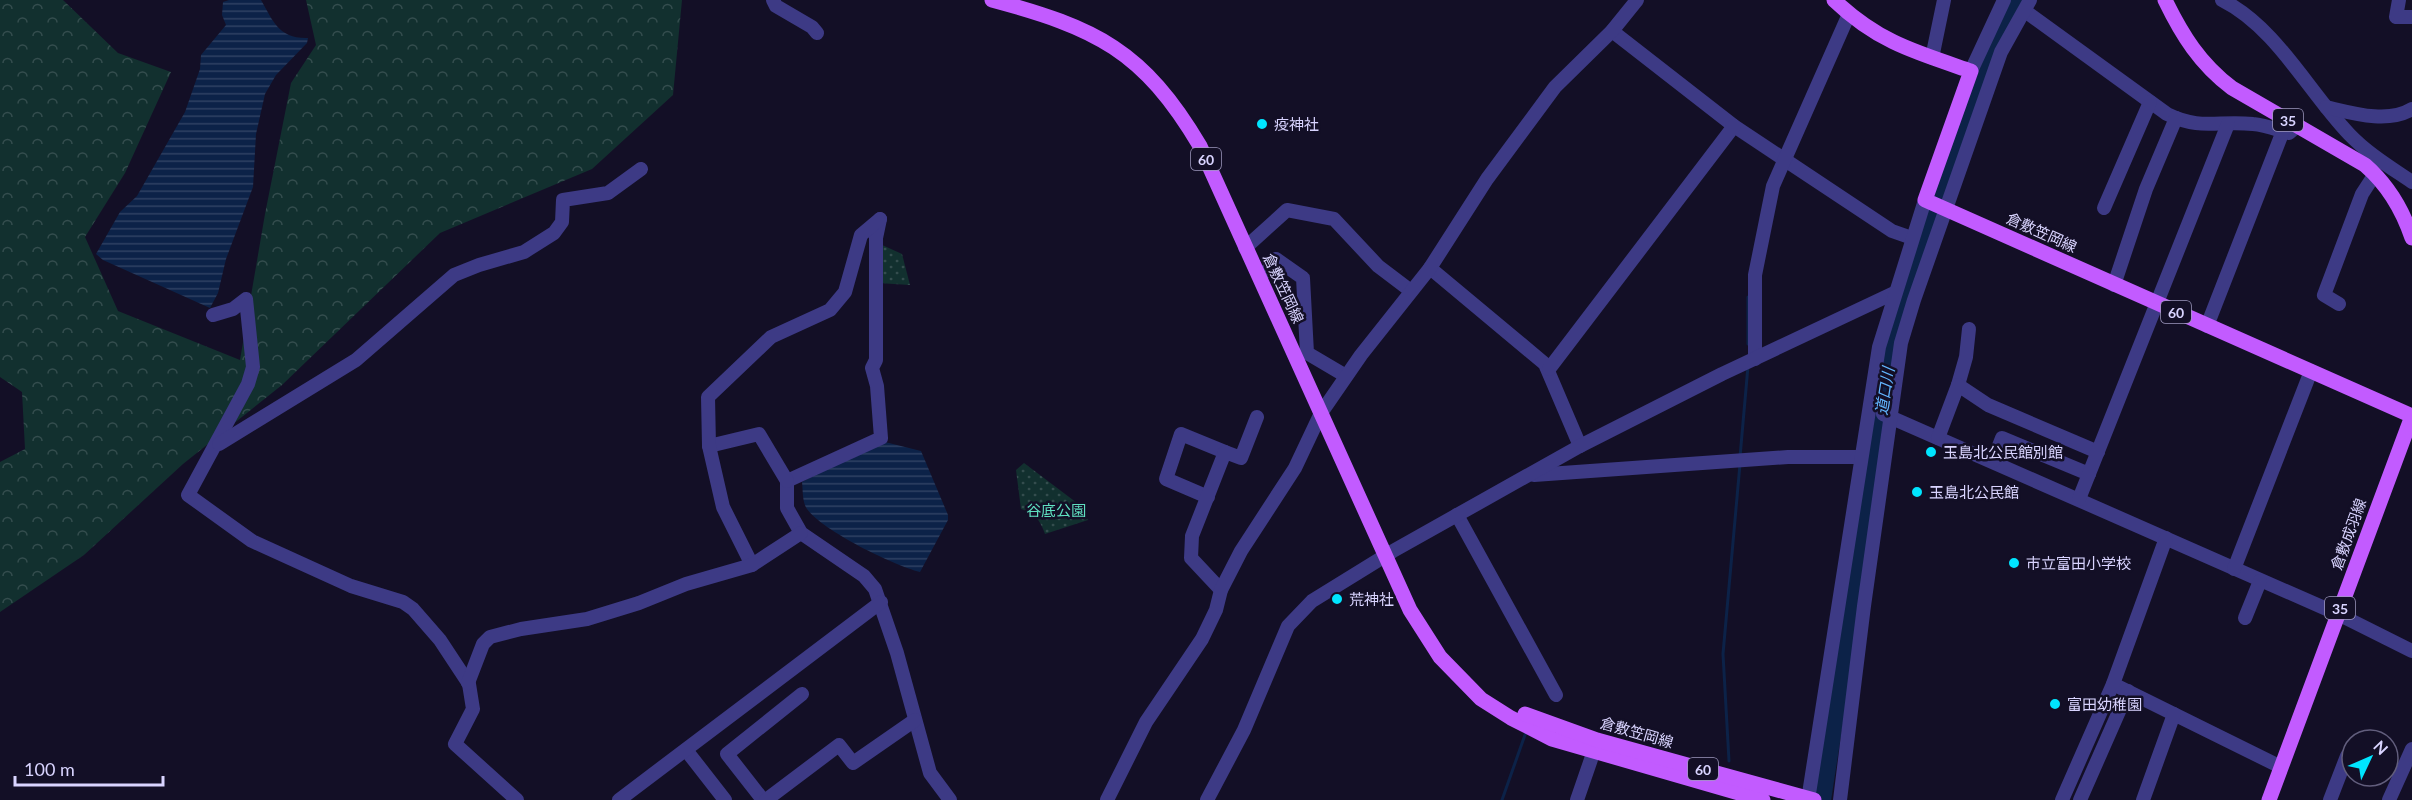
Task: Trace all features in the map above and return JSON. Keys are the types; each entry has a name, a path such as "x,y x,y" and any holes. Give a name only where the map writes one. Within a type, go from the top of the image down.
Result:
{"main road":[{"name":"倉敷笠岡線","path":"992,0 1051,16 1098,36 1125,54 1153,79 1178,108 1200,146 1321,414 1425,636 1459,677 1481,699 1511,718 1552,738 1595,746 1810,799"},
{"path":"1834,0 1849,14 1893,44 1971,71 1935,204"},
{"name":"35","path":"2165,0 2182,34 2212,73 2290,128 2339,150 2375,174 2392,195 2412,238"},
{"name":"倉敷笠岡線","path":"1935,204 2412,416"},
{"name":"倉敷成羽線","path":"2269,800 2412,416"},
{"name":"倉敷笠岡線","path":"1595,746 1729,795 1763,800"}],"street":[{"path":"772,0 776,6 812,27 817,33"},
{"path":"1107,800 1146,722 1202,639 1216,610 1221,590 1241,552 1295,468 1321,414 1346,376 1430,268 1487,179 1555,87 1612,31 1637,0"},
{"path":"1932,58 1944,0"},
{"path":"1971,71 2004,0"},
{"path":"2222,0 2233,5 2272,40 2349,134 2366,150 2412,182"},
{"path":"2399,0 2396,17 2412,17"},
{"path":"1840,800 1889,416 1901,343 1935,204 2001,52 2027,5 2150,102 2175,118 2200,126 2254,124 2290,128 2207,326"},
{"path":"1755,359 1755,275 1773,186 1782,160 1849,14"},
{"path":"1612,31 1734,126 1782,160 1892,231 1912,238"},
{"path":"2104,208 2150,102"},
{"path":"2326,108 2386,116 2404,114 2412,109"},
{"path":"2114,285 2146,189 2175,118"},
{"path":"2079,499 2228,124"},
{"path":"1549,369 1734,126"},
{"path":"2339,150 2349,134"},
{"path":"217,446 356,360 454,275 479,264 524,252 554,233 562,222 563,200 608,193 641,169"},
{"path":"2339,304 2324,295 2362,194 2375,174"},
{"path":"1810,799 1880,347 1912,238 1935,204"},
{"path":"1245,248 1287,210 1334,219 1377,266 1411,291"},
{"path":"752,565 723,507 709,446 708,397 771,337 830,310 844,292 861,235 880,219 876,238 876,360 872,368 877,386 881,438 787,481"},
{"path":"1266,272 1276,259 1303,278 1307,353 1346,376"},
{"path":"1430,268 1549,369 1579,444"},
{"path":"1207,800 1244,730 1288,626 1312,601 1386,555 1532,475 1579,444 1894,293"},
{"path":"213,315 233,309 246,299 253,367 248,384 217,446 201,469 188,495 252,541 351,586 410,606 440,640 468,683 474,706 455,744 517,800"},
{"path":"1938,438 1966,357 1969,329"},
{"path":"2234,569 2311,371"},
{"path":"1958,385 1988,405 2098,452"},
{"path":"1870,408 2338,614 2412,651"},
{"path":"1208,496 1166,479 1181,434 1241,458 1257,417"},
{"path":"709,446 759,434 787,481 787,508 801,533 864,576 875,589 930,773 950,800"},
{"path":"1993,461 2002,438 2089,474"},
{"path":"1221,590 1191,558 1192,536 1226,452"},
{"path":"1532,475 1740,460 1862,457"},
{"path":"1457,515 1556,695"},
{"path":"468,683 483,644 490,637 520,629 587,619 639,603 686,584 752,565 801,533"},
{"path":"2062,800 2113,684 2166,538"},
{"path":"2245,618 2260,581"},
{"path":"619,800 881,603"},
{"path":"2113,684 2281,768"},
{"path":"2080,800 2127,691"},
{"path":"802,694 728,754 765,800 839,745 853,763 915,720"},
{"path":"2143,800 2174,714"},
{"path":"1577,800 1595,746"},
{"path":"2389,800 2412,749"},
{"path":"686,750 725,800"},
{"path":"2330,800 2340,774"}],"green space":[{"path":"0,0 63,0 118,53 171,72 125,173 85,237 118,311 240,360 265,214 291,83 316,45 306,0 682,0 673,95 592,169 440,233 282,385 183,464 84,555 0,612 0,462 25,449 22,392 0,377"},
{"path":"880,244 902,254 910,285 878,283"},
{"name":"谷底公園","path":"1024,463 1081,506 1088,520 1045,534 1036,518 1021,509 1016,470"}],"water":[{"path":"261,0 273,22 284,32 298,38 308,38 307,43 276,75 265,94 256,134 253,187 226,259 218,293 210,308 103,260 96,254 120,212 137,196 185,112 200,69 201,55 226,25 222,15 223,2"},
{"path":"881,441 921,451 948,515 948,520 920,572 877,555 843,537 815,518 804,503 802,482"}],"waterway":[{"name":"道口川","path":"1822,800 1877,443 1882,383 1931,218 2016,0"},
{"path":"1748,297 1748,344"},
{"path":"1740,457 1748,366"},
{"path":"1729,761 1723,654 1740,464"},
{"path":"1502,800 1526,732"}],"place":[{"name":"疫神社","path":"1262,124"},
{"name":"玉島北公民館別館","path":"1931,452"},
{"name":"玉島北公民館","path":"1917,492"},
{"name":"市立富田小学校","path":"2014,563"},
{"name":"荒神社","path":"1337,599"},
{"name":"富田幼稚園","path":"2055,704"}]}
